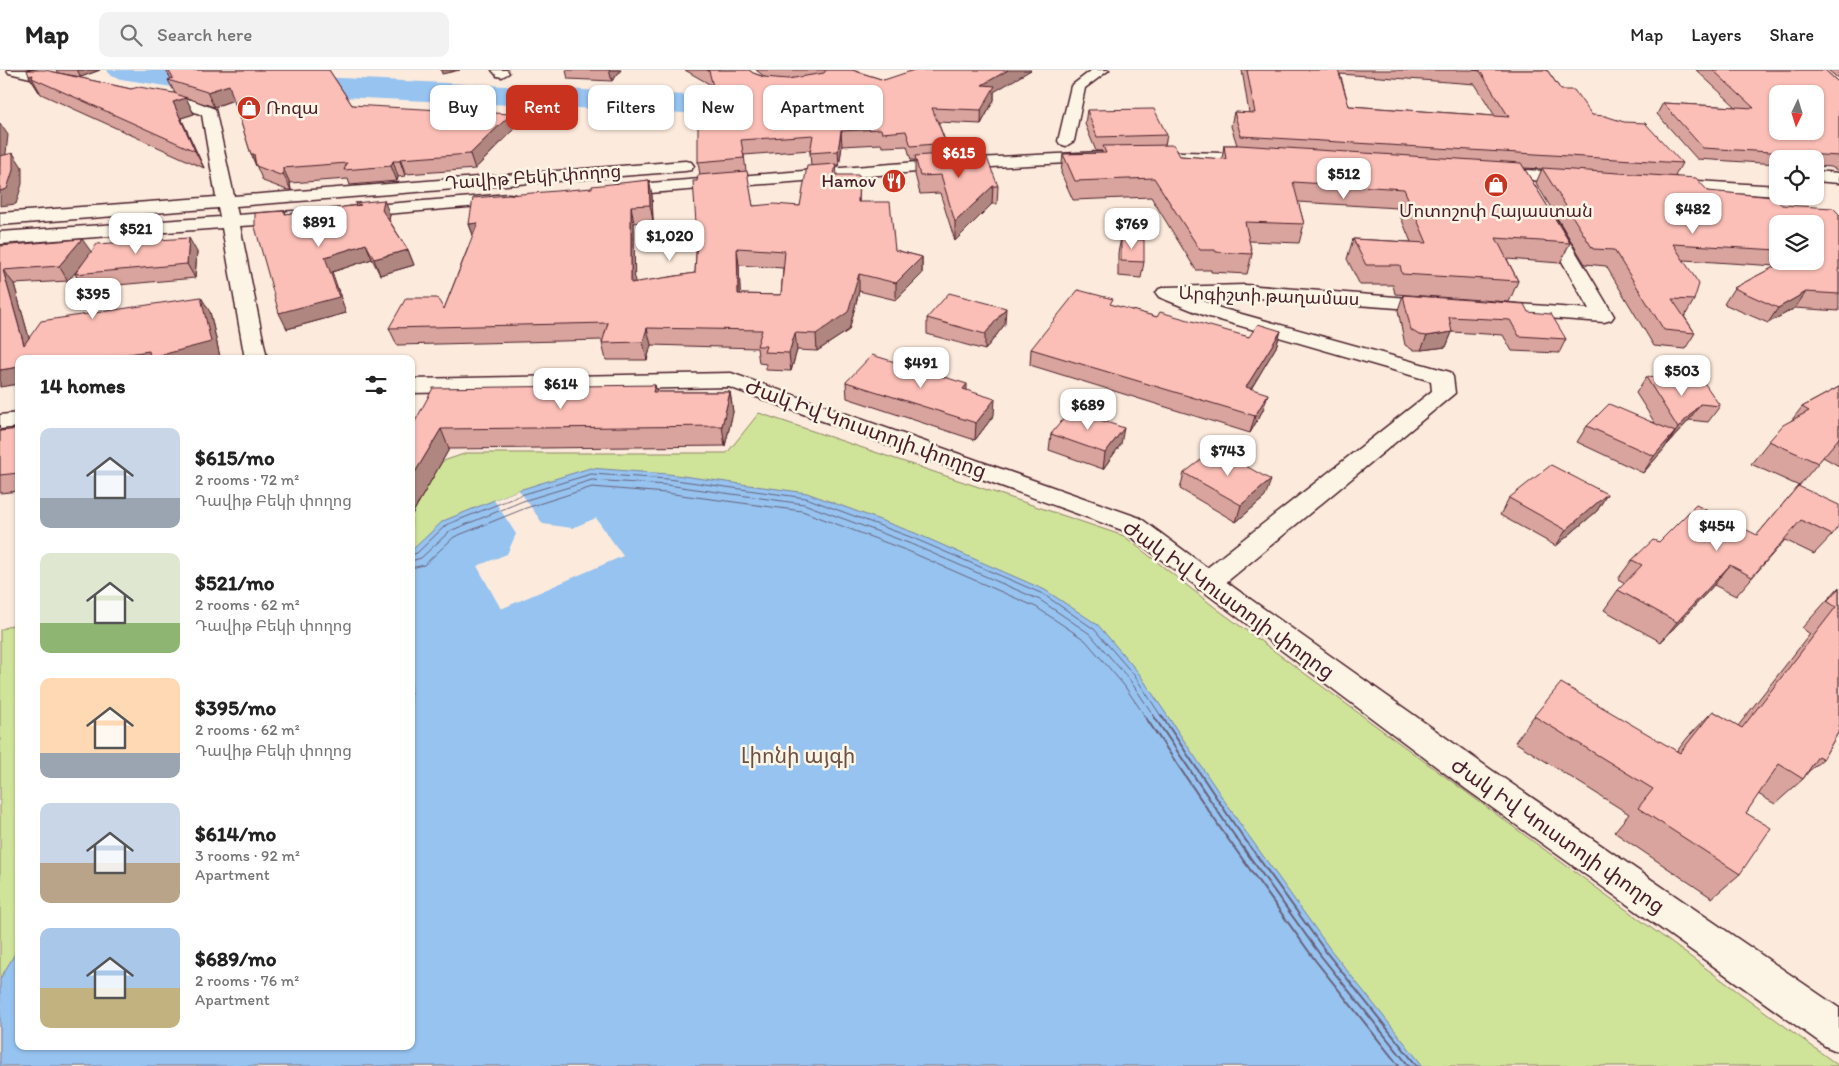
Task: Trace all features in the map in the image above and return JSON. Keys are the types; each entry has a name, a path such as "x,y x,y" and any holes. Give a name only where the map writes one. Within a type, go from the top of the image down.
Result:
{"main road":[{"path":"14,70 44,73 79,84"},
{"path":"1066,141 1078,86 1102,70"},
{"path":"138,94 186,103 209,112 226,201 228,222 255,355"},
{"path":"1141,140 1178,140"},
{"path":"1046,142 1103,141"},
{"name":"Դավիթ Բեկի փողոց","path":"590,192 955,164 1124,156 1274,160"},
{"name":"Դավիթ Բեկի փողոց","path":"0,219 697,165"},
{"path":"1471,172 1598,180"},
{"name":"Արգիշտի թաղամաս","path":"1208,582 1444,393 1442,377 1214,312 1166,293 1246,292 1604,316 1520,175"},
{"path":"1824,177 1839,178"},
{"path":"1648,183 1769,190"},
{"name":"Դավիթ Բեկի փողոց","path":"331,213 530,197"},
{"path":"0,238 312,215"},
{"name":"Ժակ Իվ Կուստոյի փողոց","path":"415,386 731,380 1132,524 1208,582 1478,779 1839,1032"},
{"path":"0,422 15,420"}],"green space":[{"name":"Լիոնի այգի","path":"759,413 1124,536 1217,609 1839,1066 0,1066 0,630 15,624 15,1050 415,1050 415,471 467,453 727,453"}],"water":[{"name":"Լիոնի այգի","path":"590,468 668,474 807,493 915,533 1045,590 1098,625 1138,672 1238,821 1330,949 1423,1066 0,1066 0,979 15,954 15,1050 415,1050 415,547 443,521 519,490"}],"pier":[{"path":"519,490 543,524 572,528 596,518 623,556 501,609 477,566 507,554 516,534 494,500"}],"building":[{"path":"27,70 45,70 131,89 139,87 174,93 186,98 173,102 195,151 32,78 33,75 29,76"},
{"path":"168,70 329,70 352,105 430,109 430,130 495,130 470,154 400,159 400,161 393,161 391,166 344,170 347,163 283,168 283,174 280,175 256,166 254,154 251,154 229,85 207,92 168,80 173,78"},
{"path":"707,70 749,70 764,77 788,79 824,73 826,70 852,70 884,80 914,70 1008,70 982,85 995,86 981,110 932,108 946,143 911,146 906,131 882,133 883,85 763,85 763,130 861,130 841,131 838,151 810,153 813,135 741,140 744,158 698,162 698,130 753,130 753,85 713,85 709,71"},
{"path":"1247,70 1338,70 1349,106 1509,117 1480,71 1473,70 1547,70 1561,90 1574,90 1592,115 1605,116 1624,122 1645,123 1682,163 1241,136 1234,112 1255,113"},
{"path":"1713,70 1825,70 1839,83 1839,156 1824,155 1824,150 1769,150 1769,152 1703,148 1663,103 1754,108"},
{"path":"1154,109 1167,135 1097,137 1087,110"},
{"path":"496,113 506,114 506,119 496,129"},
{"path":"1174,145 1180,156 1226,159 1224,145 1239,145 1521,163 1570,243 1496,238 1518,281 1402,274 1400,265 1366,265 1353,239 1427,243 1404,189 1293,182 1304,224 1245,222 1252,254 1200,250 1154,178 1075,181 1063,154 1106,153 1103,146"},
{"path":"13,153 13,170 7,189 0,191 0,156"},
{"path":"952,153 954,159 987,158 998,186 993,186 955,222 941,175 920,176 915,156"},
{"path":"836,164 834,175 859,175 858,202 890,202 895,250 922,257 896,283 859,274 848,312 816,334 795,333 789,353 764,352 766,346 757,346 762,330 647,328 643,342 602,343 608,323 389,328 406,298 437,298 444,309 478,223 469,224 473,198 592,188 592,186 649,180 650,205 631,206 631,283 695,273 697,237 693,181 697,181 698,175 747,171 753,206 774,204 800,206 807,166","holes":["737,248 785,251 781,295 738,294"]},
{"path":"1542,168 1696,178 1708,191 1769,197 1769,205 1833,208 1839,214 1839,294 1806,292 1778,308 1734,288 1769,269 1824,270 1824,215 1769,215 1769,249 1673,244 1699,284 1694,300 1672,299 1695,333 1664,330 1614,250 1593,249"},
{"path":"384,200 382,210 408,250 374,259 366,244 325,257 339,297 279,313 255,227 255,213 285,211 285,214 361,205 355,203"},
{"path":"189,238 187,264 75,274 97,244"},
{"path":"1121,238 1144,240 1144,262 1121,261"},
{"path":"82,239 59,266 3,270 24,345 41,321 201,297 211,342 161,355 150,355 149,351 122,355 15,355 15,368 0,370 0,246"},
{"path":"1078,290 1113,299 1110,304 1157,317 1160,312 1249,337 1258,324 1281,331 1246,387 1268,394 1255,416 1031,349"},
{"path":"949,293 1006,308 985,334 927,318"},
{"path":"1403,295 1524,304 1528,312 1551,314 1566,339 1519,336 1510,320 1449,317 1452,332 1427,336 1419,335 1411,330"},
{"path":"872,355 967,384 963,389 995,399 976,423 846,382"},
{"path":"1646,377 1703,381 1720,406 1700,404 1678,428"},
{"path":"655,385 653,392 730,392 722,426 441,429 415,472 415,422 433,388"},
{"path":"1839,387 1839,438 1818,463 1769,441 1783,425 1809,411 1802,407"},
{"path":"1609,404 1675,432 1654,456 1587,426"},
{"path":"1071,410 1124,428 1105,453 1051,434"},
{"path":"15,429 15,473 0,475 0,431"},
{"path":"1215,449 1271,480 1241,505 1184,473"},
{"path":"1551,465 1607,494 1566,530 1509,498"},
{"path":"1798,486 1839,505 1839,525 1832,535 1801,520 1752,577 1730,565 1677,622 1618,590 1642,565 1632,560 1653,540 1659,542 1696,505 1757,535"},
{"path":"1839,588 1839,731 1823,759 1818,756 1803,779 1779,764 1746,813 1771,828 1740,874 1638,808 1653,789 1534,716 1561,683 1680,753 1713,711 1742,728 1836,607 1827,601"}],"waterway":[{"path":"121,70 192,81 763,108"}],"place":[{"name":"Ռոզա","path":"249,108"},
{"name":"Hamov","path":"894,181"},
{"name":"Մոտոշոփ Հայաստան","path":"1496,185"}]}
